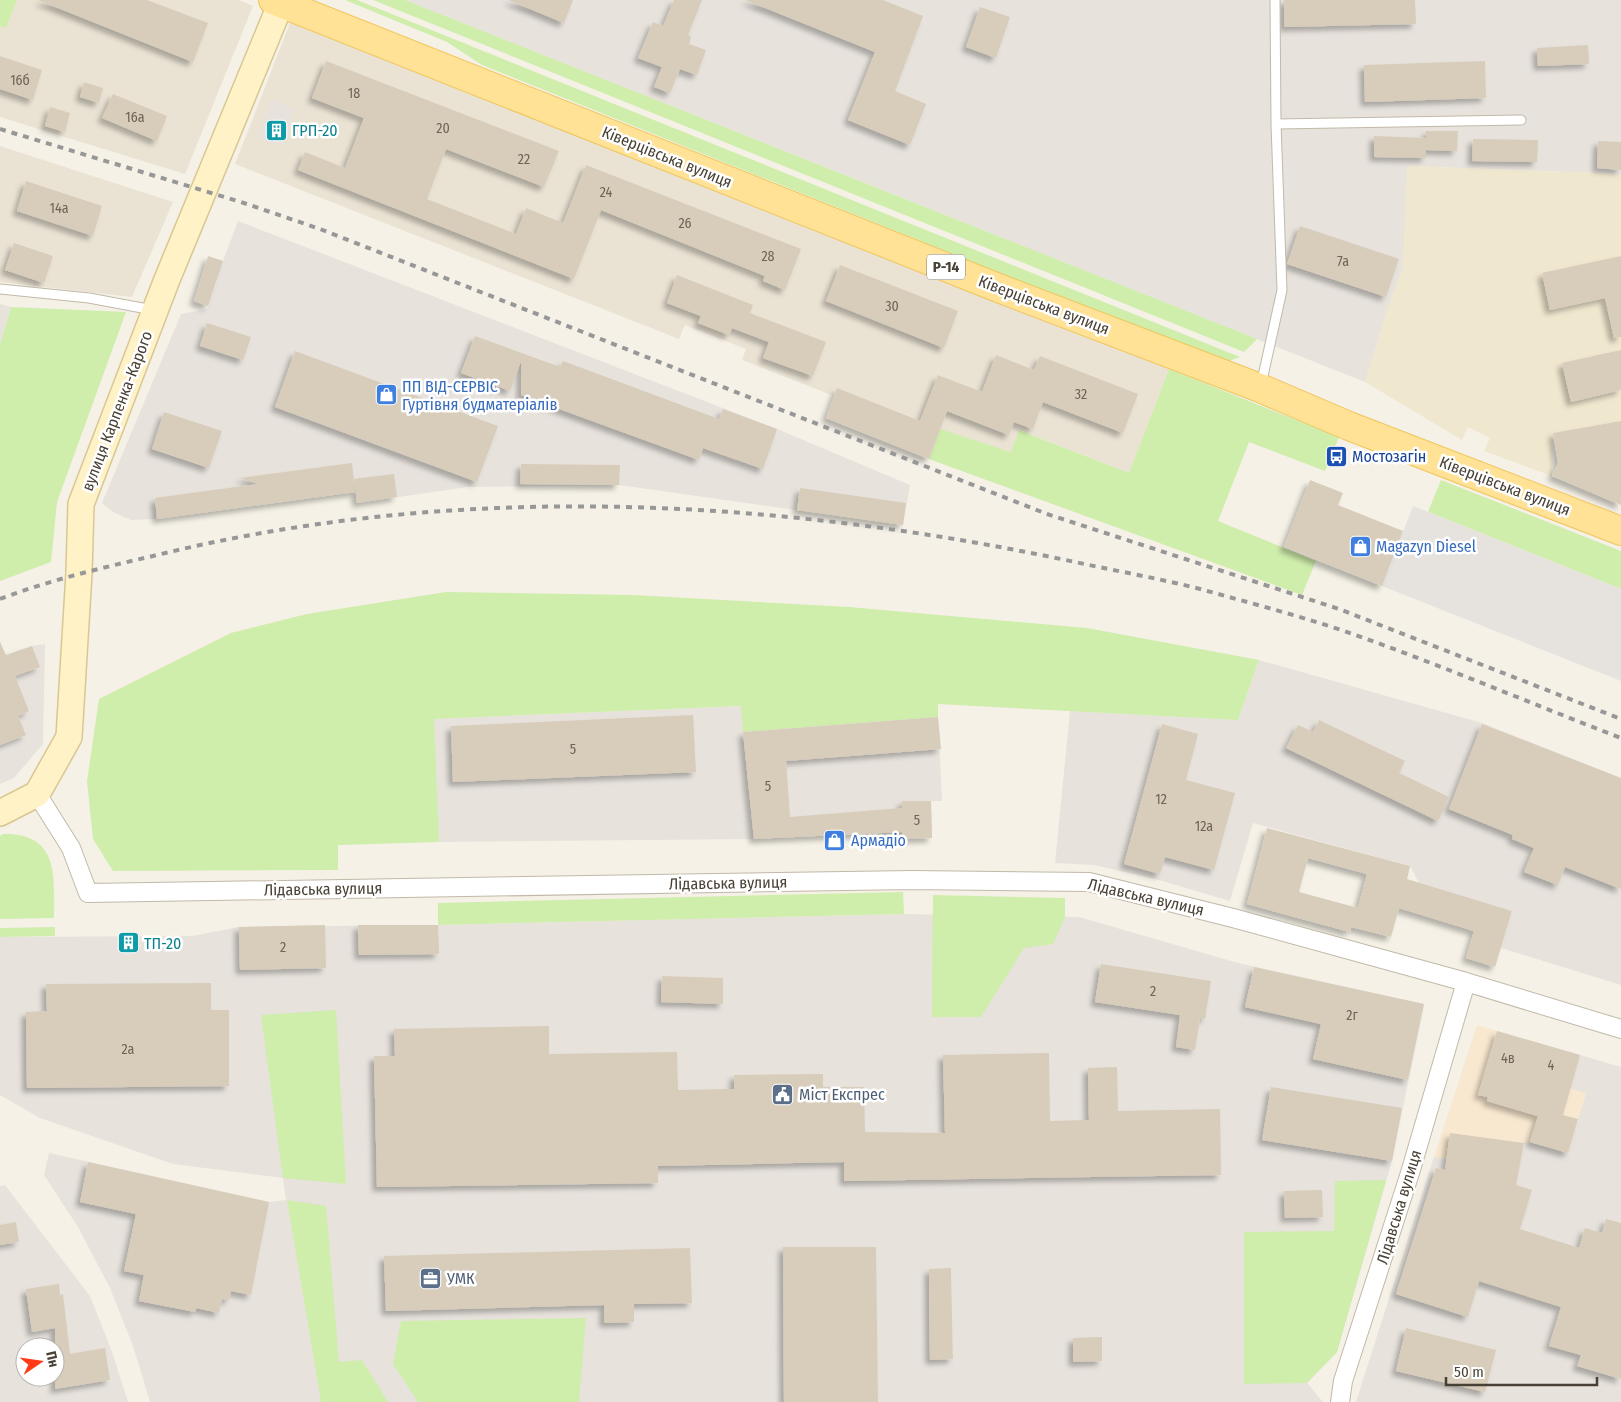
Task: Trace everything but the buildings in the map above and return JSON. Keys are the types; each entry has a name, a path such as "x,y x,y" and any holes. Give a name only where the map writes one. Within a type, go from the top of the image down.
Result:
{"main road":[{"name":"вулиця Карпенка-Карого","path":"37,794 69,737 74,682 81,504 277,2"},
{"name":"Ківерцівська вулиця","path":"277,2 992,286 1260,388 1349,426 1621,531"},
{"path":"0,813 37,794"}],"street":[{"name":"Лідавська вулиця","path":"37,794 71,848 88,893 897,880 1089,882 1233,918 1466,982 1621,1029"},
{"name":"Лідавська вулиця","path":"1340,1402 1343,1381 1410,1173 1466,982"}],"lane":[{"path":"1260,388 1282,290 1276,124 1275,0"},
{"path":"1276,124 1521,120"},
{"path":"0,289 89,298 156,310"}],"shaded area":[{"path":"0,0 239,0 253,6 185,174 0,117"},
{"path":"405,0 1621,0 1621,174 1408,166 1403,268 1388,308 1365,382"},
{"path":"290,23 1169,369 1129,473 1020,430 1011,452 834,396 742,360 746,349 685,325 679,339 235,164"},
{"path":"271,100 295,109 281,146 257,137"},
{"path":"0,146 173,202 132,297 0,282"},
{"path":"1407,166 1621,174 1621,421 1553,433 1552,476 1484,451 1490,438 1468,427 1462,440 1365,382 1388,308 1403,268"},
{"path":"238,221 777,429 910,485 903,525 619,485 468,487 357,503 355,492 157,519 131,520 113,512 102,503 181,314 207,309 217,281 208,256 223,261"},
{"path":"0,304 11,307 0,345"},
{"path":"1413,506 1621,589 1621,681 1382,586"},
{"path":"45,644 43,744 14,778 0,784 0,658 32,646"},
{"path":"1259,660 1482,723 1621,778 1621,985 1501,948 1512,911 1419,883 1410,866 1253,823 1230,901 1159,880 1094,865 1055,863 1070,711 1238,720"},
{"path":"742,706 743,732 938,717 942,801 931,801 932,838 902,839 878,833 754,839 439,842 433,719"},
{"path":"904,914 1079,917 1238,963 1424,1004 1392,1161 1337,1352 1307,1383 1323,1402 150,1402 133,1346 110,1288 78,1227 44,1175 49,1153 269,1202 286,1200 283,1178 173,1164 40,1118 0,1095 0,937 192,936 239,927 438,925","holes":["929,1269 951,1269 953,1359 930,1359"]},
{"path":"1477,1025 1532,1041 1586,1093 1568,1153 1519,1168 1434,1157"},
{"path":"1532,1041 1621,1067 1621,1402 1356,1402 1434,1157 1519,1168 1524,1143 1530,1142 1568,1153 1586,1093 1522,1074"},
{"path":"5,1185 90,1296 112,1352 128,1402 0,1402 0,1186"}],"green space":[{"path":"0,0 17,0 6,28 0,26"},
{"path":"345,0 357,0 1240,357 1226,362 1145,331 482,65 447,42"},
{"path":"373,0 405,0 1257,339 1244,352"},
{"path":"11,307 126,312 57,502 51,562 0,581 0,345"},
{"path":"1169,369 1339,437 1325,471 1249,442 1218,521 1316,561 1302,595 929,459 940,429 1011,452 1019,430 1129,473"},
{"path":"1441,480 1621,551 1621,589 1428,512"},
{"path":"446,592 633,595 849,607 1087,628 1259,660 1238,720 938,704 938,717 743,732 741,706 434,719 439,842 338,845 338,870 113,871 93,839 87,781 99,699 231,633 307,614"},
{"path":"3,834 22,836 35,841 44,849 50,860 53,873 54,918 0,919 0,836"},
{"path":"903,892 904,914 438,925 438,903"},
{"path":"933,895 1065,898 1065,917 1053,944 1024,948 981,1017 932,1017"},
{"path":"55,927 55,936 0,937 0,928"},
{"path":"336,1010 346,1184 283,1178 261,1015"},
{"path":"1386,1180 1337,1352 1307,1383 1244,1384 1244,1232 1334,1231 1335,1181"},
{"path":"287,1200 326,1206 339,1362 362,1360 388,1402 321,1402"},
{"path":"586,1318 579,1402 418,1402 393,1364 401,1321"}],"railway":[{"path":"0,129 241,202 320,229 1047,514 1339,609 1621,719"},
{"path":"0,599 57,580 153,556 269,532 386,516 503,508 621,507 739,513 856,525 973,542 1204,590 1304,618 1364,638 1621,738"}],"place":[{"name":"ГРП-20","path":"276,130"},
{"name":"ПП ВІД-СЕРВІС Гуртівня будматеріалів","path":"386,395"},
{"name":"Мостозагін","path":"1336,456"},
{"name":"Magazyn Diesel","path":"1360,546"},
{"name":"Армадіо","path":"835,840"},
{"name":"ТП-20","path":"128,943"},
{"name":"Міст Експрес","path":"783,1094"},
{"name":"УМК","path":"431,1278"}]}
